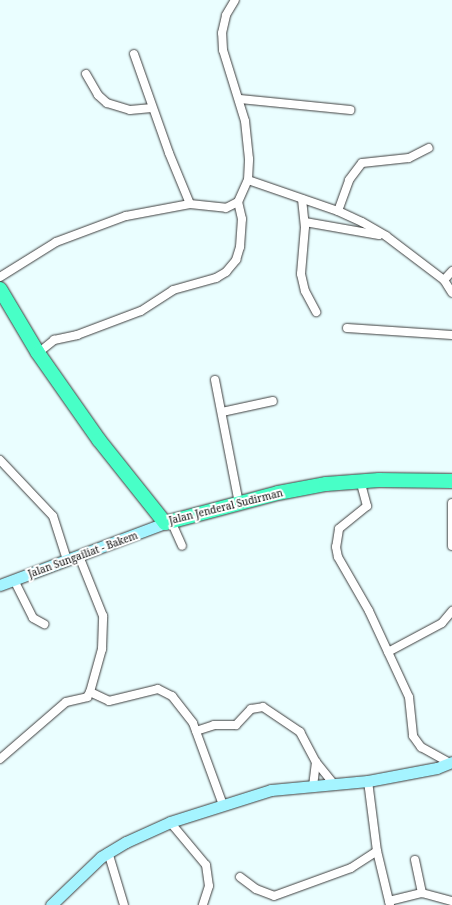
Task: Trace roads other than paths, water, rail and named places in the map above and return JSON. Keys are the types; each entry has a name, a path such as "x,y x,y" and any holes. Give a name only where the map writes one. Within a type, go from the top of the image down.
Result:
{"highway":[{"name":"Jalan Jenderal Sudirman","path":"0,289 38,353 99,440 168,522 239,503 319,485 360,480 452,481"}],"main road":[{"name":"Jalan Sungailiat - Bakem","path":"0,585 168,522"},
{"path":"51,905 86,869 108,852 170,822 272,790 333,783 368,781 431,770 451,763"}],"street":[{"path":"38,353 54,340 77,335 141,311 173,290 216,278 226,272 236,260 240,247 242,219 238,202 248,180 249,159 240,99 223,50 222,33 226,15 235,0"},
{"path":"134,54 152,108 190,204"},
{"path":"86,74 98,94 107,103 130,110 152,108"},
{"path":"240,99 350,110"},
{"path":"338,211 349,180 362,163 409,158 429,148"},
{"path":"248,180 338,211 386,236 444,280 452,293"},
{"path":"302,199 305,222 301,274 305,291 316,312"},
{"path":"0,277 56,242 82,231 159,208 190,204 226,208 238,202"},
{"path":"305,222 386,236"},
{"path":"444,280 452,271"},
{"path":"347,328 452,335"},
{"path":"215,380 239,503"},
{"path":"222,412 273,401"},
{"path":"0,460 54,516 67,560"},
{"path":"360,480 367,506 342,525 336,547 342,566 369,611 410,702 413,736 421,747 451,763"},
{"path":"452,503 452,546"},
{"path":"168,522 182,546"},
{"path":"0,759 66,702 87,697 90,692 102,649 102,616 79,556"},
{"path":"14,580 34,618 44,624"},
{"path":"388,652 442,623 452,611"},
{"path":"90,692 109,701 158,689 165,691 172,696 191,720 222,805"},
{"path":"196,731 214,725 236,725 251,709 263,707 300,732 316,762 333,783"},
{"path":"313,786 316,762"},
{"path":"368,781 377,851 390,903 422,893 452,901"},
{"path":"170,822 206,865 209,886 203,905"},
{"path":"240,878 260,892 274,896 351,868 377,851"},
{"path":"108,852 124,905"},
{"path":"415,860 422,893"}]}
